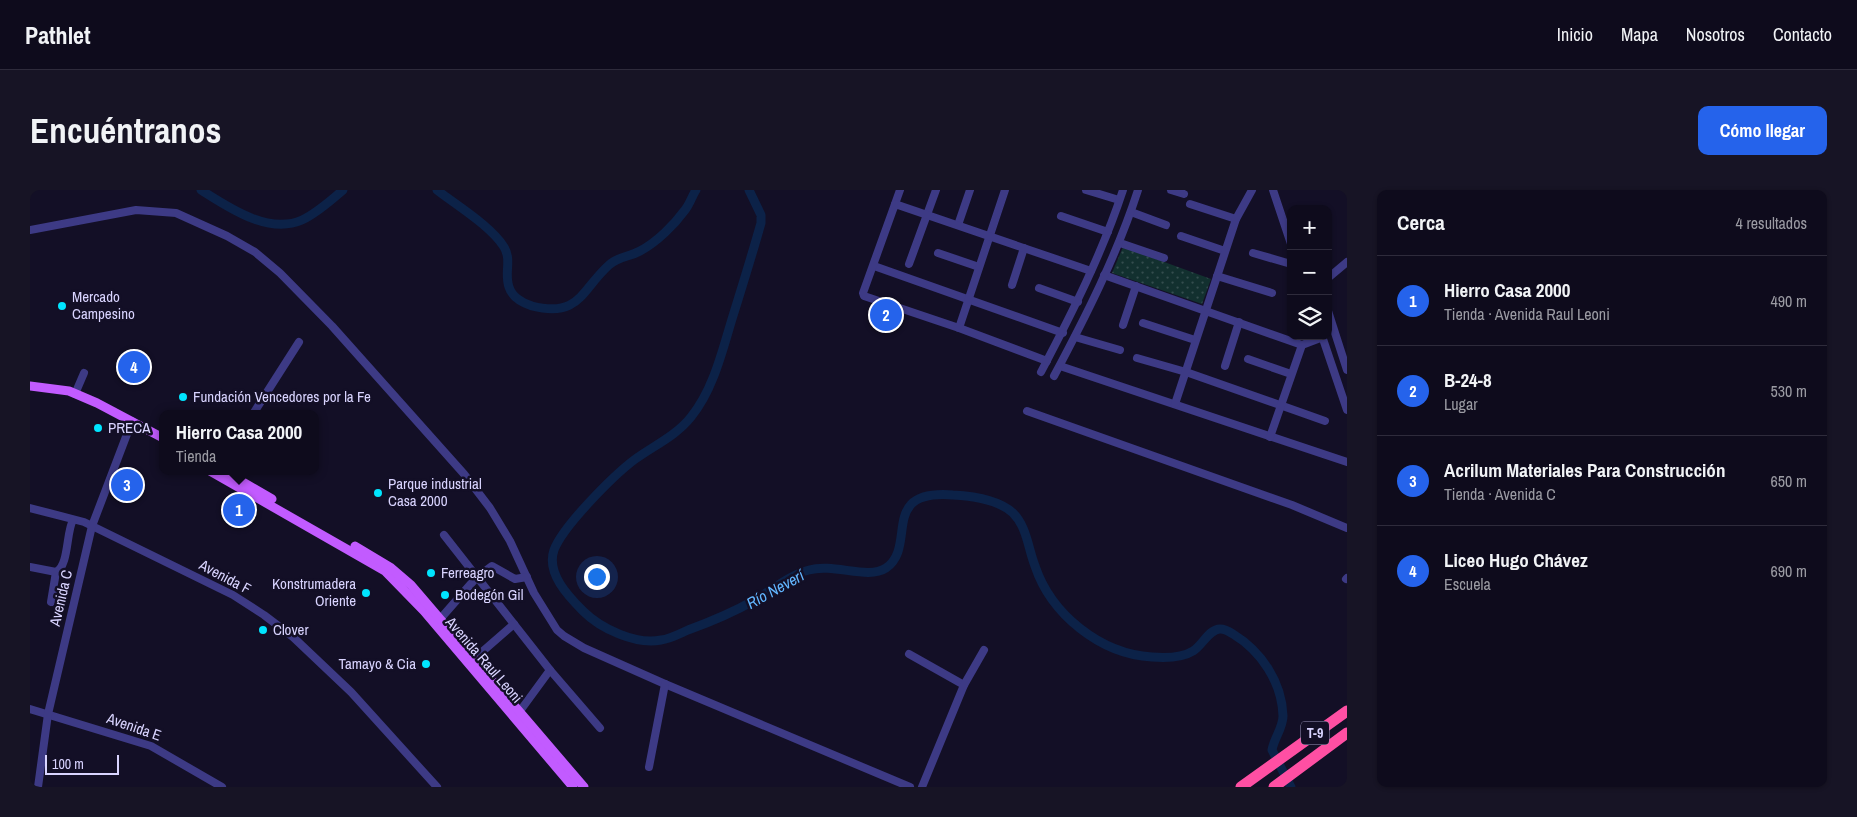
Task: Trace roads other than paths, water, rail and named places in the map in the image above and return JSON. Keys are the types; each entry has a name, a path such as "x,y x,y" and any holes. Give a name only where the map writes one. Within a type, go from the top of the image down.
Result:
{"highway":[{"name":"T-9","path":"1241,787 1347,711"},
{"name":"T-9","path":"1275,786 1347,733"}],"main road":[{"path":"30,386 75,394 159,436"},
{"path":"132,421 159,439"},
{"name":"Avenida Raul Leoni","path":"217,475 385,571 403,587 430,618 573,787"},
{"name":"Avenida Raul Leoni","path":"231,475 390,567 411,585 584,787"}],"street":[{"path":"900,190 863,293 867,298 959,328 1047,362"},
{"path":"909,264 936,190"},
{"path":"958,225 970,190"},
{"path":"959,328 1005,190"},
{"path":"1086,190 1119,200"},
{"path":"1041,372 1078,302 1108,232 1123,190"},
{"path":"1054,376 1120,243 1138,190"},
{"path":"1171,190 1184,194"},
{"path":"1175,404 1236,219 1250,190"},
{"path":"1273,190 1287,232"},
{"path":"895,204 1091,271"},
{"path":"1190,204 1236,219"},
{"path":"30,230 136,210 176,213 227,236 255,252 280,273 332,326 464,474 490,508 510,541 534,593 557,630 564,636 584,648 665,684 910,787"},
{"path":"1131,212 1166,225"},
{"path":"1061,216 1108,232"},
{"path":"1181,236 1225,251"},
{"path":"1120,243 1164,258"},
{"path":"1012,285 1024,248"},
{"path":"1253,252 1287,263"},
{"path":"938,253 979,267"},
{"path":"1332,275 1347,262"},
{"path":"874,266 1063,333"},
{"path":"1104,275 1302,345 1314,340"},
{"path":"1217,276 1272,292"},
{"path":"1123,325 1136,286"},
{"path":"1039,288 1078,302"},
{"path":"1225,366 1239,322"},
{"path":"1143,323 1195,340"},
{"path":"1332,323 1347,370"},
{"path":"1075,337 1120,350"},
{"path":"1323,340 1347,410"},
{"path":"256,410 299,342"},
{"path":"1270,437 1302,345"},
{"path":"1137,358 1186,372 1326,421"},
{"path":"1248,359 1291,374"},
{"path":"1060,366 1347,462"},
{"path":"75,394 84,373"},
{"path":"1027,411 1292,505 1347,528"},
{"name":"Avenida C","path":"38,787 48,714 92,526 132,421"},
{"name":"Avenida F","path":"30,508 92,526 234,596 293,636 351,692 437,787"},
{"path":"30,567 56,572 60,571 64,563 73,520"},
{"path":"444,536 550,670 600,728"},
{"path":"441,618 476,578 492,566 515,579 527,577"},
{"path":"51,602 56,572"},
{"path":"475,658 514,624"},
{"path":"922,787 964,685 984,650"},
{"path":"909,654 964,685"},
{"path":"520,711 550,670"},
{"path":"649,766 665,684"},
{"name":"Avenida E","path":"30,709 152,746 222,787"}],"waterway":[{"name":"Río Neverí","path":"201,190 249,217 262,222 276,224 289,224 308,217 343,190"},
{"name":"Río Neverí","path":"437,190 491,231 504,247 508,262 508,282 510,291 515,297 529,305 548,309 570,305 585,292 609,265 620,258 640,251 659,238 681,216 696,190"},
{"name":"Río Neverí","path":"749,190 761,215 761,223 711,383 699,406 685,424 634,460 614,477 589,502 559,540 554,550 553,567 560,584 571,598 590,618 619,634 641,640 664,639 737,609 802,572 819,568 870,572 886,568 895,558 903,521 907,510 915,501 930,496 953,495 968,496 993,502 1013,513 1018,519 1042,584 1053,600 1065,615 1096,640 1133,654 1152,657 1173,657 1193,651 1212,632 1220,629 1232,633 1252,649 1261,658 1279,691 1283,720 1272,750 1291,787"}],"place":[{"name":"Mercado Campesino","path":"62,306"},
{"name":"B-24-8","path":"886,315"},
{"name":"Liceo Hugo Chávez","path":"134,367"},
{"name":"Fundación Vencedores por la Fe","path":"183,397"},
{"name":"PRECA","path":"98,428"},
{"name":"Acrilum Materiales Para Construcción","path":"127,485"},
{"name":"Parque industrial Casa 2000","path":"378,493"},
{"name":"Hierro Casa 2000","path":"239,510"},
{"name":"Ferreagro","path":"431,573"},
{"name":"Konstrumadera Oriente","path":"366,593"},
{"name":"Bodegón Gil","path":"445,595"},
{"name":"Clover","path":"263,630"},
{"name":"Tamayo & Cia","path":"426,664"}]}
